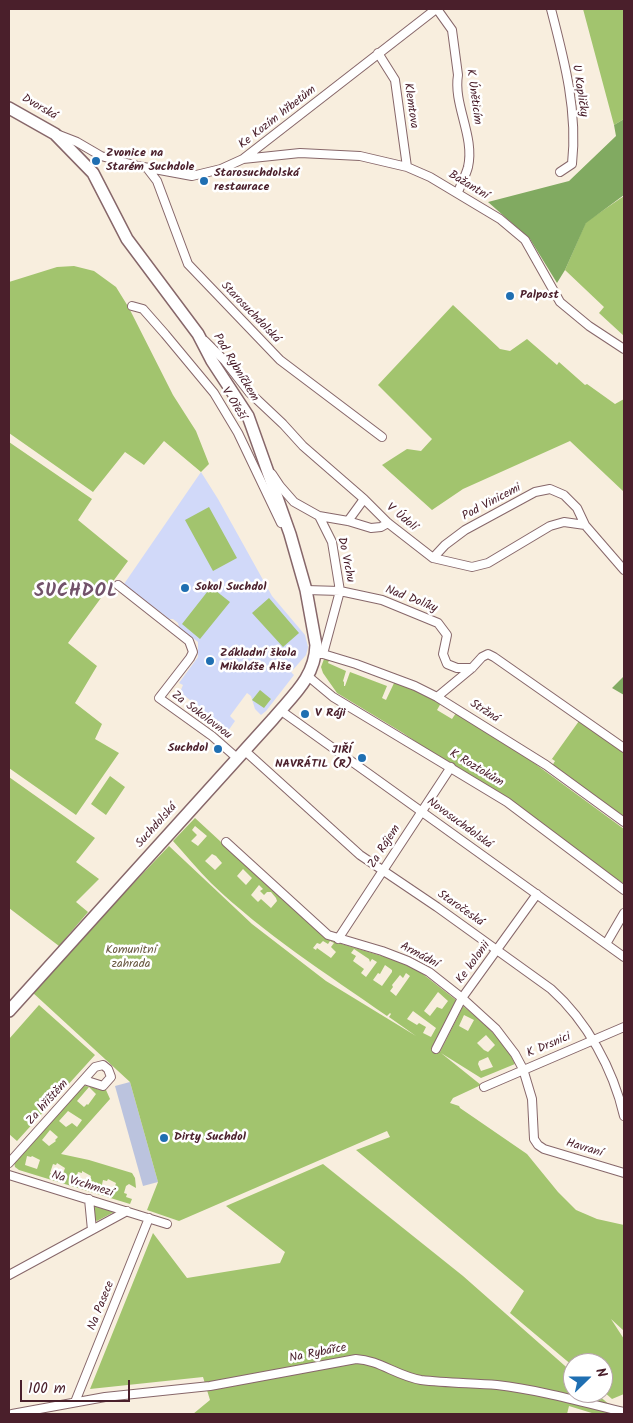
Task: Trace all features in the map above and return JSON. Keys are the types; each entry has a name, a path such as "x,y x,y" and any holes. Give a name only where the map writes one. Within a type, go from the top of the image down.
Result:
{"street":[{"name":"Ke Kozím hřbetům","path":"55,134 77,142 101,156 147,168 192,176 221,169 243,159 436,9"},
{"name":"K Úněticím","path":"436,9 452,30 461,110 469,156 468,167 458,192"},
{"name":"U Kapličky","path":"551,9 572,102 572,164 560,172"},
{"name":"Klemtova","path":"378,53 393,74 395,80 407,167"},
{"name":"Dvorská","path":"9,108 55,134"},
{"name":"Pod Rybníčkem","path":"55,134 93,173 127,239 198,334 212,361 248,416 290,534 306,590 316,645 320,654"},
{"name":"Bažantní","path":"243,159 290,154 360,156 407,167 430,177 458,192 500,220 525,240 560,302 588,326 624,349"},
{"name":"Starosuchdolská","path":"147,168 157,181 188,264 280,360 382,437"},
{"name":"V Ořeší","path":"132,306 143,309 214,393 238,433 283,526 290,534"},
{"name":"V Údolí","path":"198,334 225,361 249,392 303,446 364,499 388,523 433,558 472,567 480,566 550,526 564,522 585,524"},
{"path":"266,464 280,486 294,502 319,516 348,521 371,528 381,527 388,523"},
{"name":"Pod Vinicemi","path":"433,558 445,544 465,530 535,492 550,489 564,495 577,508 585,524"},
{"path":"348,521 364,499"},
{"name":"Do Vrchu","path":"319,516 332,542 340,591 320,654"},
{"path":"585,524 624,570"},
{"name":"Za Sokolovnou","path":"118,585 177,630 192,646 190,658 159,698 240,754"},
{"name":"Nad Dolíky","path":"306,590 340,591 382,600 438,622 447,635 444,654 447,664 457,668 472,668"},
{"name":"Suchdolská","path":"10,1008 309,677 320,654"},
{"name":"Stržná","path":"320,654 373,670 438,697 546,765 624,822"},
{"path":"438,697 482,657 488,654 624,748"},
{"name":"K Roztokům","path":"309,677 333,697 507,802 624,890"},
{"name":"Novosuchdolská","path":"280,710 624,957"},
{"name":"Staročeská","path":"240,754 360,855 498,950 564,1000 592,1040 615,1083 624,1116"},
{"name":"Za Rájem","path":"338,938 451,767"},
{"name":"Armádní","path":"226,842 233,854 328,935 408,960 429,972 462,998 496,1029 515,1054 523,1069 532,1099 534,1139 538,1145"},
{"name":"Ke kolonii","path":"436,1049 462,998 537,894"},
{"path":"606,944 624,913"},
{"name":"K Drsnici","path":"484,1087 624,1027"},
{"name":"Za hřištěm","path":"9,1163 84,1080"},
{"name":"Havraní","path":"538,1145 547,1150 624,1172"},
{"name":"Na Vrchmezí","path":"9,1175 149,1218"},
{"path":"89,1199 92,1230"},
{"path":"9,1275 127,1211"},
{"path":"149,1218 167,1224"},
{"name":"Na Pasece","path":"75,1402 149,1218"},
{"name":"Na Rybářce","path":"12,1414 75,1402 210,1386 356,1359 367,1359 392,1371 420,1380 499,1386 548,1394 624,1412"}],"shaded area":[{"path":"201,472 272,596 305,635 308,647 306,655 291,672 294,675 266,711 261,715 255,709 251,696 247,693 230,716 235,721 228,731 180,692 183,685 179,683 198,657 198,642 179,627 178,623 173,619 169,619 124,584"},
{"path":"130,1082 158,1182 143,1186 115,1086"}],"green space":[{"path":"583,9 624,9 624,119 614,125"},
{"path":"624,119 624,195 586,223 565,270 557,283 530,239 488,202 569,181 616,136 614,125"},
{"path":"624,196 624,336 599,313 604,307 565,270 586,222"},
{"path":"74,266 94,271 116,287 129,308 173,395 196,431 209,464 201,472 164,441 144,465 125,452 93,492 9,433 9,282 57,267"},
{"path":"453,305 500,349 510,351 527,339 557,365 559,362 585,385 587,384 615,404 624,399 624,492 570,441 463,489 432,510 382,465 407,449 421,451 432,439 378,385"},
{"path":"9,442 92,499 78,520 128,561 68,643 97,666 75,703 102,724 95,739 119,753 76,815 9,768"},
{"path":"209,507 237,558 213,571 185,520"},
{"path":"211,587 230,602 200,639 182,624"},
{"path":"269,598 299,633 283,647 252,613"},
{"path":"330,658 328,663 346,671 343,681 344,686 350,672 387,686 382,698 386,700 395,681 441,703 437,710 452,719 456,713 519,752 624,829 624,884 403,733 337,693 321,667 324,659"},
{"path":"624,676 624,695 612,688"},
{"path":"260,690 271,699 264,708 252,700"},
{"path":"579,721 624,753 624,818 552,766 555,761 552,759 549,763"},
{"path":"110,776 125,787 106,815 91,804"},
{"path":"9,777 95,838 76,862 99,879 76,902 88,912 59,946 9,908"},
{"name":"Komunitní zahrada","path":"195,818 323,936 332,941 395,960 419,971 456,1000 433,1047 440,1052 463,1006 499,1039 515,1064 481,1078 441,1053 481,1085 453,1098 450,1103 459,1106 527,1154 558,1192 576,1210 597,1219 624,1225 624,1331 611,1319 624,1339 624,1394 613,1399 613,1353 563,1353 563,1358 510,1313 524,1291 356,1150 390,1137 387,1131 179,1221 147,1210 158,1182 130,1082 32,992 169,846 252,924 326,981 416,1036 389,1017 390,1013 387,1016 296,953 231,902 173,841","holes":["195,826 207,836 198,846 191,841 197,835 192,830","212,854 222,863 215,870 205,861","243,869 252,878 246,885 237,876","259,885 263,889 260,891 264,895 267,892 271,892 277,901 271,908 261,899 258,902 251,895","323,941 328,944 330,941 334,943 331,947 336,952 331,958 317,948 316,950 313,948 317,943 320,944","354,949 369,959 370,962 372,959 377,962 366,977 361,973 364,969 353,961 356,956 351,953","385,965 392,970 382,986 373,980 378,973 380,974","406,973 410,976 396,996 390,991 400,975 403,978","438,992 448,1001 442,1009 437,1007 430,1016 424,1011","413,1011 436,1028 431,1037 423,1033 426,1027 419,1023 417,1025 407,1019","464,1015 474,1020 468,1031 459,1026","486,1035 495,1045 488,1052 477,1043","488,1057 493,1067 481,1071 478,1064 479,1061"]},
{"path":"39,1005 95,1055 17,1141 9,1134 9,1039"},
{"path":"83,1086 89,1086 106,1090 110,1099 61,1154 132,1173 135,1178 136,1188 129,1184 126,1186 124,1193 127,1194 126,1197 132,1199 130,1204 19,1170 15,1167 14,1162","holes":["89,1087 96,1094 88,1105 84,1107 77,1101","68,1111 82,1120 77,1127 72,1123 66,1127 59,1121","50,1130 58,1137 49,1146 42,1140","27,1156 40,1160 37,1169 25,1165","57,1163 65,1168 62,1177 50,1173 53,1164 56,1165","82,1171 91,1176 88,1185 75,1181 78,1172 82,1173","108,1179 116,1183 113,1193 101,1189 103,1180 107,1181"]},
{"path":"323,1164 463,1276 563,1364 563,1403 607,1403 620,1414 595,1414 569,1406 567,1414 193,1414 210,1400 203,1377 90,1389 153,1233 187,1278 280,1263 285,1252 226,1206"},
{"path":"94,1206 114,1212 97,1221 95,1220"}],"place":[{"name":"Zvonice na Starém Suchdole","path":"96,161"},
{"name":"Starosuchdolská restaurace","path":"204,181"},
{"name":"Palpost","path":"510,296"},
{"name":"Sokol Suchdol","path":"185,588"},
{"name":"Základní škola Mikoláše Alše","path":"210,661"},
{"name":"V Ráji","path":"305,714"},
{"name":"Suchdol","path":"218,749"},
{"name":"JIŘÍ NAVRÁTIL (R)","path":"362,758"},
{"name":"Dirty Suchdol","path":"164,1138"}],"district":[{"name":"SUCHDOL","path":"76,593"}]}
